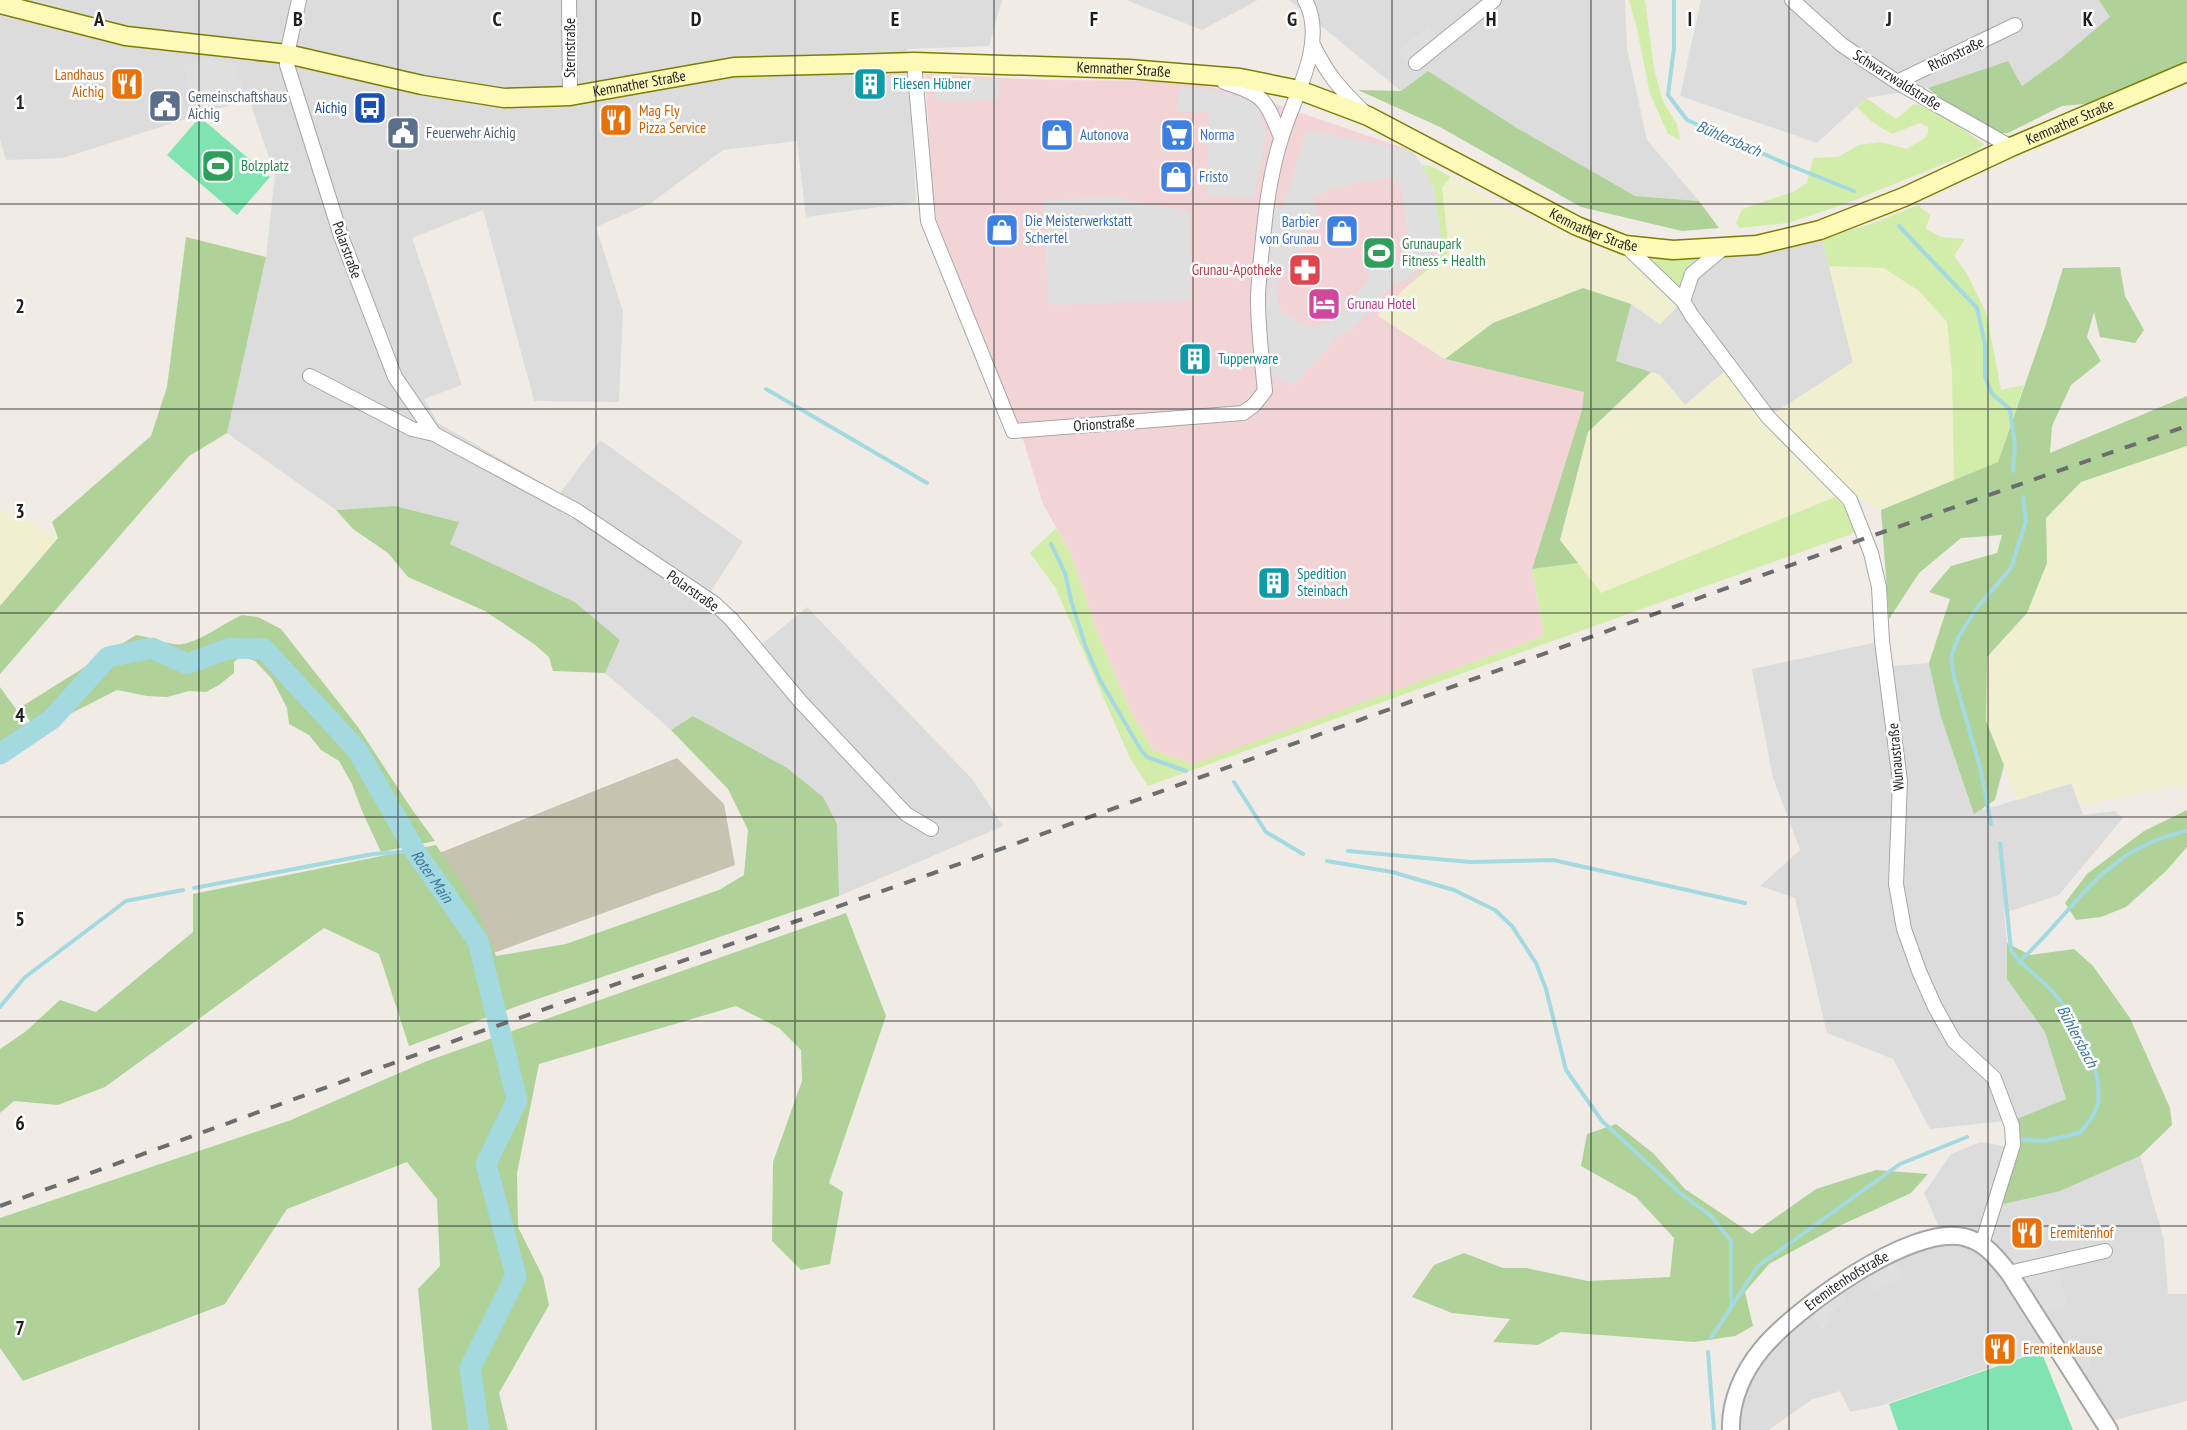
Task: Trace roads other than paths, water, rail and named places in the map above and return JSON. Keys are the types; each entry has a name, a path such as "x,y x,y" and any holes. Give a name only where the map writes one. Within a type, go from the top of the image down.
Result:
{"main road":[{"name":"Kemnather Straße","path":"0,4 126,36 287,54 384,77 504,98 570,96 734,67 914,62 1128,69 1240,78 1299,90 1368,116 1577,226 1625,245 1673,250 1722,249 1757,245 1820,230 1904,197 2011,147 2187,72"}],"street":[{"path":"287,54 299,0"},
{"name":"Sternstraße","path":"569,0 570,96"},
{"path":"1305,0 1310,9 1313,24 1312,43 1323,65 1337,87 1368,116"},
{"path":"1416,63 1494,0"},
{"name":"Schwarzwaldstraße","path":"1792,0 1842,45 1897,82 2011,147"},
{"name":"Rhönstraße","path":"1897,82 2015,25"},
{"name":"Orionstraße","path":"914,62 928,221 1012,431 1243,413 1254,405 1265,391 1258,298 1265,208 1281,136 1299,90 1312,43"},
{"name":"Polarstraße","path":"287,54 287,65 349,259 395,377 434,434"},
{"path":"1198,73 1255,92 1268,106 1281,136"},
{"name":"Wunaustraße","path":"1625,245 1683,301 1768,417 1844,493 1855,510 1871,553 1879,586 1882,641 1900,781 1896,884 1904,928 1935,1007 1954,1041 1994,1078 2012,1126 2013,1145 1982,1244"},
{"path":"1683,301 1692,273 1722,249"},
{"name":"Polarstraße","path":"310,376 412,429 434,434 577,511 716,604 815,718 906,814 931,829"},
{"name":"Eremitenhofstraße","path":"1731,1424 1736,1395 1746,1373 1761,1350 1791,1320 1826,1292 1869,1265 1910,1245 1940,1237 1962,1236 1982,1244"},
{"path":"1982,1244 1993,1252 2009,1273 2109,1430"},
{"path":"2009,1273 2105,1251"}],"waterway":[{"name":"Bühlersbach","path":"1674,0 1674,48 1668,95 1687,120 1854,191"},
{"name":"Bühlersbach","path":"1899,226 1977,308 1985,344 1985,377 1992,394 2010,409 2015,446 2013,471"},
{"path":"766,389 927,483"},
{"name":"Bühlersbach","path":"1991,824 1980,767 1954,677 1951,657 1958,638 1976,609 2011,568 2026,521 2023,497"},
{"path":"1051,544 1065,573 1085,645 1100,680 1141,750 1147,757 1186,771"},
{"name":"Roter Main","path":"0,754 52,719 108,657 152,648 187,664 230,648 264,649 358,751 415,851 478,941 517,1100 486,1164 516,1276 470,1368 479,1430"},
{"path":"1234,782 1266,832 1303,854"},
{"path":"2019,962 2040,942 2092,883 2111,867 2132,852 2157,840 2187,831"},
{"name":"Bühlersbach","path":"2000,843 2011,950 2019,961 2050,989 2069,1012 2085,1041 2096,1072 2098,1088 2096,1110 2080,1133 2044,1141 2016,1139"},
{"path":"194,888 373,854 415,851"},
{"path":"1348,851 1470,862 1553,860 1745,903"},
{"path":"1327,861 1392,872 1454,890 1495,910 1512,926 1536,963 1546,989 1566,1070 1602,1121 1679,1192 1711,1216 1731,1241 1731,1307"},
{"path":"0,1007 24,978 126,901 183,890"},
{"name":"Bühlersbach","path":"1711,1338 1758,1266 1900,1164 1967,1137"},
{"name":"Bühlersbach","path":"1708,1352 1714,1430"}],"railway":[{"path":"0,1206 465,1037 931,874 1866,538 2187,426"}],"place":[{"name":"Landhaus Aichig","path":"127,84"},
{"name":"Fliesen Hübner","path":"870,84"},
{"name":"Gemeinschaftshaus Aichig","path":"165,106"},
{"name":"Aichig","path":"370,108"},
{"name":"Mag Fly Pizza Service","path":"616,120"},
{"name":"Feuerwehr Aichig","path":"403,133"},
{"name":"Autonova","path":"1057,135"},
{"name":"Norma","path":"1177,135"},
{"name":"Bolzplatz","path":"218,166"},
{"name":"Fristo","path":"1176,177"},
{"name":"Die Meisterwerkstatt Schertel","path":"1002,230"},
{"name":"Barbier von Grunau","path":"1342,231"},
{"name":"Grunaupark Fitness + Health","path":"1379,253"},
{"name":"Grunau-Apotheke","path":"1305,270"},
{"name":"Grunau Hotel","path":"1324,304"},
{"name":"Tupperware","path":"1195,359"},
{"name":"Spedition Steinbach","path":"1274,583"},
{"name":"Eremitenhof","path":"2027,1233"},
{"name":"Eremitenklause","path":"2000,1349"}]}
